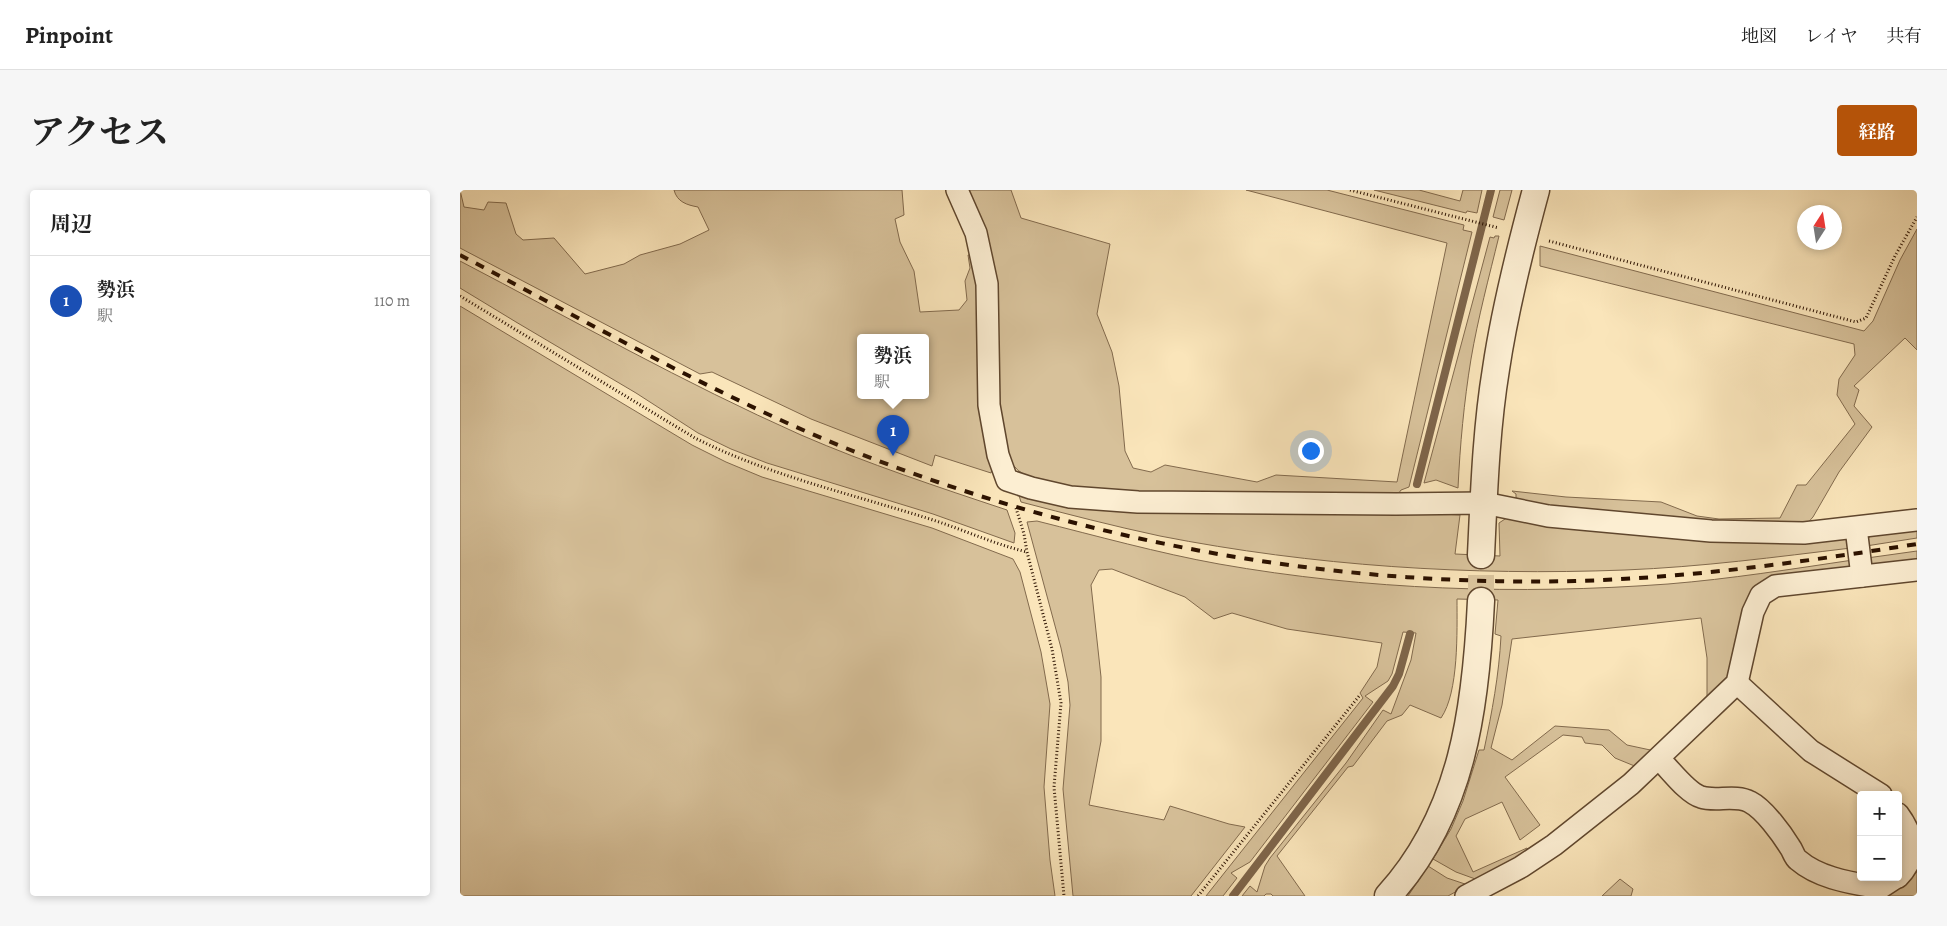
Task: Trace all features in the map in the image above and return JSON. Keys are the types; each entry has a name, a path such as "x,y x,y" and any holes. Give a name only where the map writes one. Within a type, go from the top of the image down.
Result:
{"street":[{"path":"957,190 976,233 986,276 989,312 989,406 998,455 1007,480 1031,488 1070,496 1138,502 1484,503 1548,516 1711,531 1804,533 1917,520"},
{"path":"1481,555 1490,413 1496,369 1505,315 1536,190"},
{"path":"1856,528 1862,576"},
{"path":"1466,896 1521,867 1554,845 1631,784 1737,683 1753,612 1761,595 1776,586 1917,570"},
{"path":"1388,896 1420,854 1439,819 1453,786 1464,750 1471,714 1476,680 1481,601"},
{"path":"1737,683 1811,751 1875,791"},
{"path":"1659,759 1690,791 1702,797 1734,798 1750,802 1774,825 1791,848 1797,860 1815,870 1834,878 1880,888 1891,881"},
{"path":"1902,819 1910,830 1916,847 1917,857 1907,872 1902,875"}],"path":[{"path":"1350,190 1856,322 1866,318 1895,256 1917,217"},
{"path":"460,296 695,438 728,455 765,469 933,520 1026,552 1052,649 1061,703 1054,787 1064,896"},
{"path":"1198,896 1360,695"}],"shaded area":[{"path":"460,190 464,207 484,210 488,202 506,203 516,234 523,240 554,238 585,274 624,264 640,255 680,244 709,230 698,207 683,202 677,197 674,190 902,190 904,215 895,219 900,242 914,271 920,312 959,310 967,300 965,281 970,268 968,255 976,255 991,473 935,455 932,466 811,419 712,372 700,374 460,248"},
{"path":"968,190 1011,190 1021,218 1110,244 1097,314 1112,352 1119,386 1125,451 1133,468 1151,472 1165,465 1257,482 1276,475 1397,482 1447,243 1246,190 1327,190 1464,225 1463,230 1472,232 1409,487 1401,490 1396,497 1071,490 1025,475 1013,465 1005,449 1000,428 997,381 998,309 994,277"},
{"path":"1374,190 1419,190 1460,201 1463,190 1482,190 1477,213 1467,211 1466,213"},
{"path":"1500,190 1512,190 1504,220 1493,217"},
{"path":"1917,229 1917,350 1905,338 1854,386 1859,390 1854,406 1872,427 1839,472 1813,517 1804,527 1711,525 1550,507 1516,498 1516,494 1512,491 1566,497 1661,502 1697,516 1719,519 1780,518 1797,485 1806,485 1855,424 1837,395 1839,379 1855,355 1854,344 1540,266 1540,246 1864,331 1873,321 1900,260"},
{"path":"1499,236 1471,359 1458,488 1436,480 1424,483 1490,237 1494,238"},
{"path":"460,261 671,373 757,415 826,446 1007,510 1015,533 1014,543 933,514 767,463 731,449 698,433 636,393 460,288"},
{"path":"460,306 692,445 726,462 762,477 932,528 1013,559 1020,572 1041,652 1050,704 1044,787 1055,896 460,896"},
{"path":"1017,489 1460,515 1455,554 1500,556 1499,523 1508,517 1850,539 1851,548 1653,569 1508,571 1392,567 1275,555 1160,536 1021,502"},
{"path":"1037,521 1196,560 1274,573 1386,585 1499,589 1612,587 1714,579 1853,560 1854,566 1772,579 1730,679 1707,700 1707,658 1701,618 1512,639 1502,705 1491,748 1512,760 1555,726 1609,730 1627,745 1655,751 1637,767 1615,758 1602,745 1585,743 1582,737 1563,735 1505,777 1540,825 1520,840 1502,802 1465,819 1456,836 1473,872 1527,848 1530,851 1478,880 1456,872 1433,859 1451,829 1463,801 1479,750 1484,750 1495,693 1500,651 1501,636 1495,634 1498,600 1457,599 1457,644 1454,677 1447,707 1441,718 1410,705 1402,715 1387,721 1353,766 1348,767 1277,856 1305,896 1273,896 1266,894 1264,896 1242,896 1250,886 1257,892 1265,866 1270,858 1346,763 1383,710 1391,714 1411,660 1416,633 1403,632 1392,674 1388,681 1365,696 1373,702 1250,862 1231,873 1237,878 1223,896 1206,896 1363,698 1360,693 1377,667 1382,643 1287,629 1232,613 1214,619 1185,597 1112,569 1099,570 1091,585 1101,677 1101,741 1089,805 1164,820 1170,806 1245,827 1191,896 1073,896 1063,789 1070,705 1068,682 1061,648 1027,522"},
{"path":"1917,527 1917,538 1866,546 1866,541 1873,533"},
{"path":"1917,551 1917,564 1869,565 1867,558"},
{"path":"1428,866 1447,878 1468,885 1448,896 1408,896"},
{"path":"1917,872 1917,896 1877,896 1902,881"},
{"path":"1620,879 1633,889 1631,896 1602,896"}],"waterway":[{"path":"1417,484 1491,190"},
{"path":"1233,896 1393,686 1399,674 1410,634"}],"tunnel":[{"path":"1481,555 1481,601"}],"railway":[{"path":"460,255 697,380 745,404 843,447 931,480 1020,508 1111,532 1202,551 1295,566 1388,576 1481,581 1575,581 1704,573 1917,544"}],"place":[{"name":"勢浜","path":"893,456"}]}
